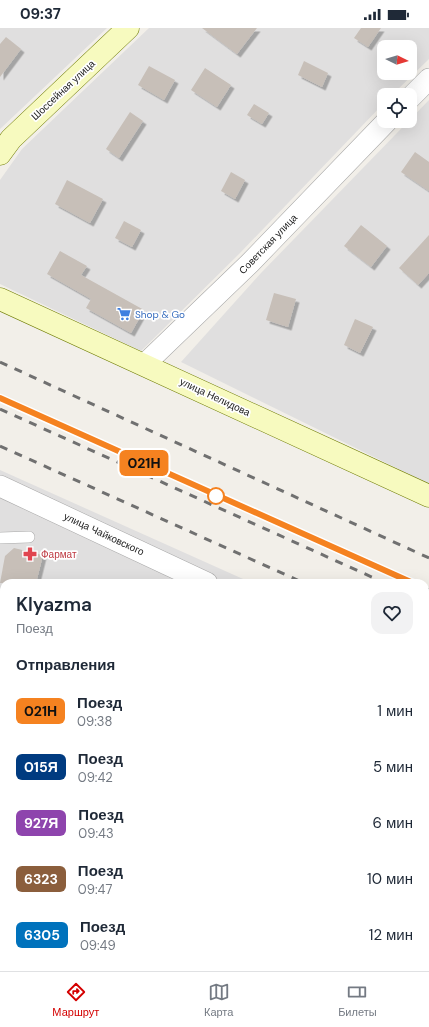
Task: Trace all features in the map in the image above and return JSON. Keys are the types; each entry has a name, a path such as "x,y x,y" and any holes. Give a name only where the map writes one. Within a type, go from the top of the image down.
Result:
{"main road":[{"name":"Шоссейная улица","path":"0,154 11,139 128,28"},
{"name":"улица Нелидова","path":"0,299 145,364 429,496"}],"street":[{"path":"417,91 429,79"},
{"name":"Советская улица","path":"145,364 250,263 380,128"},
{"name":"улица Чайковского","path":"0,486 198,579"}],"lane":[{"path":"0,538 29,537"}],"shaded area":[{"path":"0,28 107,28 0,129"},
{"path":"149,28 429,28 429,59 417,71 417,40 377,40 377,80 407,80 399,88 377,88 377,110 240,253 141,351 0,284 0,180 22,149"},
{"path":"429,100 429,484 181,362 261,273 402,128 417,128 417,112"},
{"path":"0,470 243,579 0,579"}],"building":[{"path":"202,28 257,28 237,54"},
{"path":"361,28 381,28 368,47 354,38"},
{"path":"6,37 21,49 0,77 0,44"},
{"path":"304,61 328,73 322,87 298,75"},
{"path":"149,66 175,80 164,100 138,85"},
{"path":"205,68 231,85 217,107 191,90"},
{"path":"254,104 269,113 262,124 247,115"},
{"path":"130,112 143,121 119,158 106,149"},
{"path":"415,152 429,162 429,191 401,172"},
{"path":"231,172 245,180 235,199 221,191"},
{"path":"67,180 103,199 90,223 55,204"},
{"path":"124,221 141,230 132,247 115,238"},
{"path":"361,225 387,246 371,267 344,246"},
{"path":"429,235 429,273 418,285 399,268"},
{"path":"60,251 87,266 81,275 144,310 131,333 86,308 91,299 47,274"},
{"path":"274,293 296,299 288,327 266,320"},
{"path":"355,319 373,327 360,353 344,345"},
{"path":"14,548 43,555 37,579 1,579 5,556"}],"railway":[{"path":"0,362 429,558"},
{"path":"0,398 404,579"},
{"path":"0,409 376,579"},
{"path":"0,446 295,579"}],"train":[{"name":"021Н","path":"0,398 404,579"}],"place":[{"name":"Shop & Go","path":"124,314"},
{"name":"Фармат","path":"30,554"}]}
